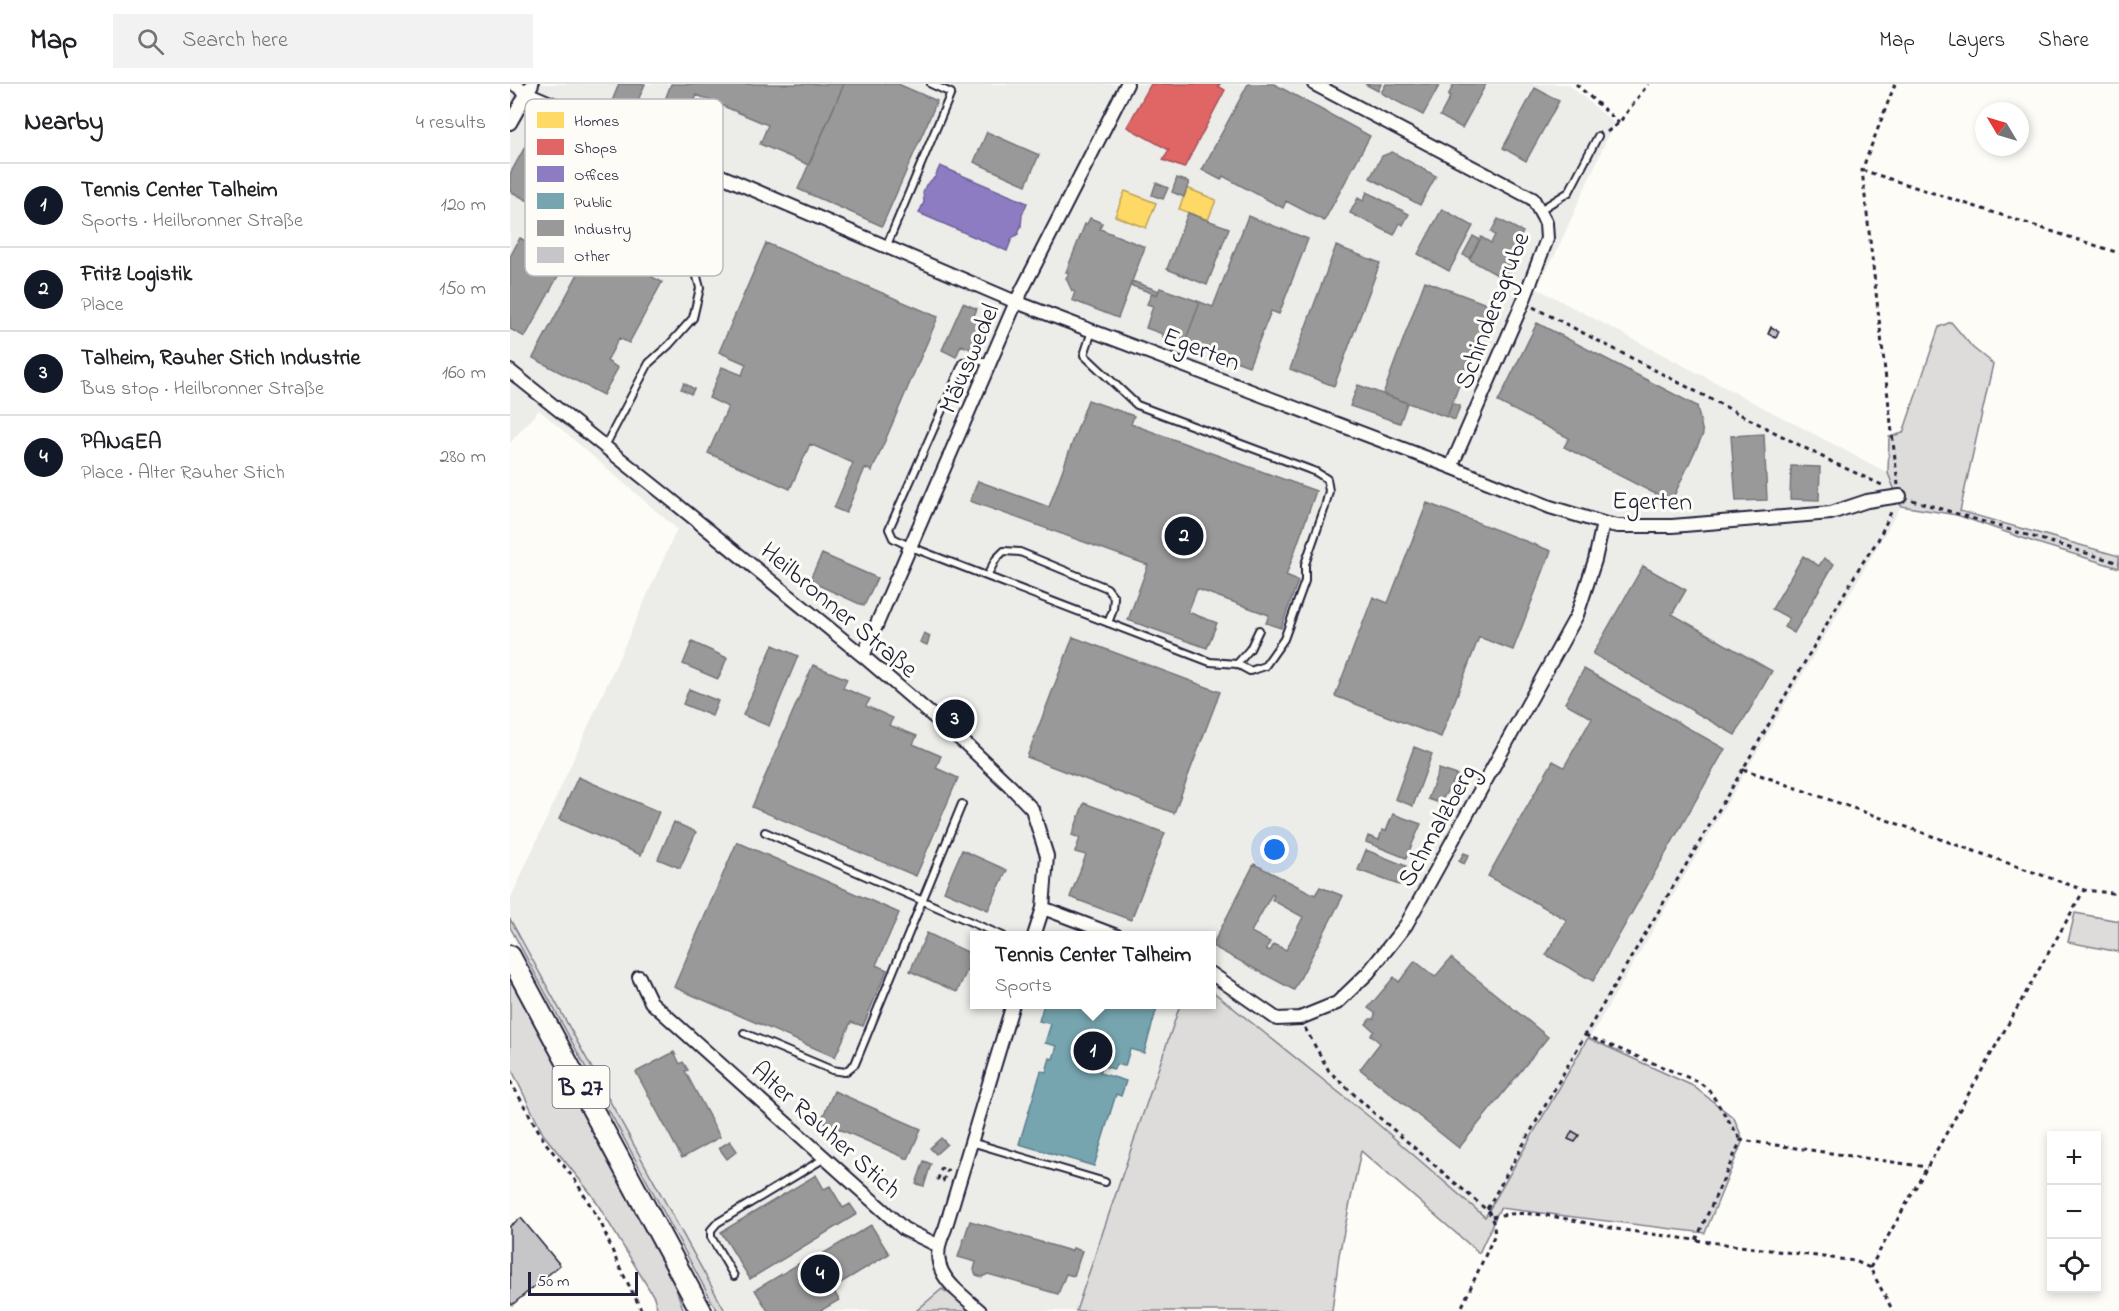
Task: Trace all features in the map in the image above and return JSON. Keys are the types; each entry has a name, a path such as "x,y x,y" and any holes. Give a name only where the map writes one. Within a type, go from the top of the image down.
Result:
{"main road":[{"name":"B 27","path":"510,956 701,1311"}],"street":[{"name":"Egerten","path":"514,84 552,99"},
{"name":"Mäuswedel","path":"863,656 1016,302 1127,84"},
{"name":"Schindersgrube","path":"1314,84 1533,200 1546,223 1547,239 1524,302 1451,467"},
{"path":"510,123 529,89"},
{"name":"Egerten","path":"723,174 1016,302 1451,467 1550,507 1603,523 1618,526 1672,526 1831,513 1867,501 1899,497"},
{"name":"Heilbronner Straße","path":"510,371 863,656 968,746 1032,809 1047,856 1043,908 1036,931"},
{"name":"Schmalzberg","path":"1216,977 1277,1019 1300,1018 1337,1004 1368,972 1406,925 1577,615 1596,560 1603,523"},
{"path":"1043,908 1105,931"},
{"name":"Alter Rauher Stich","path":"639,977 651,1002 904,1229 937,1245"},
{"path":"980,1311 950,1284 939,1268 937,1245 945,1229 1012,1009"}],"lane":[{"path":"887,245 951,93 931,84"},
{"path":"1540,210 1569,192 1598,136"},
{"path":"604,446 649,363 693,318 700,288 697,276"},
{"path":"990,363 973,358 963,363 889,529 893,538 911,547 1210,662 1237,664 1250,670 1265,666 1284,639 1305,581 1305,564 1326,507 1329,491 1327,479 1316,472 1137,405 1084,355 1092,330"},
{"path":"987,576 996,559 1004,551 1020,552 1107,588 1114,597 1113,610 1108,623"},
{"path":"1237,664 1250,649 1259,630"},
{"path":"744,1033 832,1070 845,1072 855,1064 962,804"},
{"path":"765,832 992,931"},
{"path":"970,1142 1105,1182"},
{"path":"734,1276 711,1237 711,1230 717,1223 825,1158"}],"path":[{"path":"1576,84 1619,123"},
{"path":"1598,136 1619,123 1648,84"},
{"path":"1487,1209 1585,1035 1859,568 1878,540 1899,497 1862,170 1895,84"},
{"path":"1862,170 2119,253"},
{"path":"1524,302 1834,463 1880,484 1899,497 2119,563"},
{"path":"1743,769 2084,890 2119,894"},
{"path":"1869,1268 2084,890"},
{"path":"1300,1018 1329,1071 1374,1113 1487,1209 1492,1217 1495,1234 1460,1311"},
{"path":"1585,1035 1699,1082 1709,1090 1741,1140 1927,1167"},
{"path":"510,1081 545,1142 575,1180 601,1223 617,1262 642,1311"},
{"path":"1696,1240 1741,1140"},
{"path":"942,1167 938,1179 943,1181 947,1170 960,1175"},
{"path":"1492,1217 1507,1213 1528,1214 1621,1230 1855,1261 1869,1268 1893,1311"}],"shaded area":[{"path":"510,84 1568,84 1614,123 1554,257 1536,288 1888,473 1901,506 1485,1217 1372,1119 1216,994 1216,931 970,931 970,1009 1179,1009 1076,1311 975,1311 942,1289 916,1311 720,1311 510,919 510,900 677,529 539,410 510,443"},
{"path":"1951,322 1973,348 1993,364 1960,511 2119,556 2119,568 1957,515 1901,506 1888,473 1889,437 1903,433 1939,327"},
{"path":"2075,913 2119,921 2119,952 2068,942"},
{"path":"510,919 725,1311 717,1311 510,927"},
{"path":"510,971 668,1267 684,1311 658,1311 654,1297 592,1195 543,1134 510,1066"},
{"path":"1216,994 1372,1119 1485,1217 1588,1038 1693,1086 1734,1118 1743,1140 1705,1233 1500,1208 1479,1253 1361,1151 1339,1255 1332,1311 1076,1311 1179,1009 1216,1009"},
{"path":"942,1289 976,1311 916,1311"}],"building: Homes":[{"path":"1187,188 1216,200 1208,220 1179,209"},
{"path":"1125,191 1156,203 1146,228 1115,216"}],"building: Shops":[{"path":"1151,84 1220,84 1218,86 1225,90 1184,168 1163,160 1169,150 1127,127"}],"building: Offices":[{"path":"940,166 1027,203 1018,234 1012,238 1007,251 919,213 924,202 923,192 926,185 935,177"}],"building: Public":[{"path":"1043,1009 1157,1009 1144,1053 1130,1049 1125,1066 1116,1064 1114,1069 1103,1066 1100,1073 1126,1081 1121,1096 1116,1094 1094,1166 1019,1144 1041,1071 1046,1072 1057,1046 1045,1043 1051,1024 1039,1021"}],"building: Industry":[{"path":"619,84 645,84 639,99 613,99"},
{"path":"671,84 844,84 809,165 760,144 768,125 723,106 723,99 706,99 697,95 695,99 665,99"},
{"path":"844,84 898,84 937,101 882,226 798,189"},
{"path":"1248,84 1274,84 1370,136 1324,221 1286,201 1283,208 1223,176 1221,180 1202,170"},
{"path":"1365,84 1381,84 1378,91"},
{"path":"1386,84 1440,84 1423,115 1381,93"},
{"path":"1454,84 1486,84 1462,128 1440,116"},
{"path":"1535,88 1559,101 1526,161 1503,148"},
{"path":"987,132 1039,155 1026,185 974,162"},
{"path":"525,147 525,199 510,191 510,174"},
{"path":"1392,152 1436,176 1420,205 1370,178 1382,156"},
{"path":"1177,178 1189,182 1184,197 1172,192"},
{"path":"1156,183 1168,188 1163,199 1152,195"},
{"path":"1367,192 1409,214 1403,225 1400,223 1394,235 1350,213 1358,198 1363,201"},
{"path":"1442,209 1473,226 1449,271 1418,254"},
{"path":"1188,213 1229,228 1207,285 1167,269"},
{"path":"1248,216 1308,239 1279,314 1271,311 1249,366 1185,342 1200,302 1213,307"},
{"path":"1090,218 1102,223 1100,229 1145,247 1118,318 1072,300 1075,292 1072,291 1066,278 1069,273 1066,272 1085,224"},
{"path":"1498,219 1523,232 1511,254 1518,258 1506,280 1469,259 1481,237 1491,243 1495,235 1491,232"},
{"path":"1473,236 1480,240 1470,258 1463,255"},
{"path":"520,238 525,241 525,276 558,276 525,337 510,329 510,257"},
{"path":"766,243 938,317 872,471 865,468 846,513 834,508 853,463 810,444 790,489 708,453 728,407 709,398 722,367 742,375 746,364 719,352"},
{"path":"1336,246 1380,263 1334,386 1290,369"},
{"path":"577,276 653,276 662,282 629,343 619,338 607,361 618,368 603,395 533,358"},
{"path":"1132,281 1159,291 1157,295 1130,285"},
{"path":"1425,281 1489,305 1447,417 1383,394"},
{"path":"1160,288 1200,302 1185,342 1167,335 1163,338 1163,334 1146,328 1153,306 1147,304 1152,293 1157,295"},
{"path":"963,303 977,309 972,320 984,326 973,350 961,345 956,357 942,350"},
{"path":"1537,323 1697,406 1703,434 1671,502 1564,447 1569,438 1498,402"},
{"path":"684,383 694,389 691,394 681,389"},
{"path":"1358,385 1407,403 1400,423 1350,406"},
{"path":"1088,400 1134,416 1131,424 1316,491 1286,576 1298,581 1281,628 1266,623 1269,615 1197,589 1188,612 1217,623 1207,648 1128,620 1148,565 970,501 978,481 1049,507"},
{"path":"1452,403 1460,406 1455,420 1447,417"},
{"path":"1764,434 1767,500 1736,501 1731,436"},
{"path":"1791,466 1820,467 1819,500 1790,499"},
{"path":"1427,503 1551,551 1513,650 1479,637 1441,737 1335,696 1373,597 1388,603"},
{"path":"822,554 877,578 864,606 809,581"},
{"path":"1803,556 1819,566 1824,558 1834,564 1794,633 1784,627 1789,618 1772,609"},
{"path":"1643,566 1686,590 1672,614 1772,671 1735,735 1593,654"},
{"path":"924,633 930,636 927,645 920,642"},
{"path":"1073,637 1220,692 1174,813 1027,757"},
{"path":"692,642 727,658 718,679 683,664"},
{"path":"773,645 798,656 769,726 743,715"},
{"path":"813,665 847,679 843,688 870,699 866,706 893,718 889,725 917,736 913,744 941,756 936,768 958,778 916,876 752,807"},
{"path":"1584,669 1725,749 1593,981 1546,955 1567,920 1488,876 1553,761 1564,767 1592,718 1565,703"},
{"path":"689,689 718,701 712,716 683,704"},
{"path":"1414,747 1432,754 1413,806 1395,799"},
{"path":"1439,769 1457,775 1440,803 1428,799"},
{"path":"578,777 659,812 641,855 559,819"},
{"path":"1084,803 1165,833 1131,920 1070,897 1086,855 1075,852 1080,838 1072,835"},
{"path":"1393,814 1421,824 1406,858 1366,842 1368,836 1379,840 1382,830 1386,831"},
{"path":"674,822 696,832 680,868 658,859"},
{"path":"737,842 899,913 876,965 887,970 863,1026 851,1022 835,1057 674,987"},
{"path":"962,850 1007,870 988,910 944,891"},
{"path":"1366,850 1406,866 1399,885 1358,870"},
{"path":"1464,853 1469,855 1464,864 1459,861"},
{"path":"1254,864 1315,895 1320,887 1343,896 1294,990 1216,948 1216,938","holes":["1272,894 1274,895 1272,900 1303,917 1286,950 1274,944 1270,951 1266,949 1270,942 1251,932"]},
{"path":"927,933 970,953 970,964 957,992 910,971"},
{"path":"1451,958 1548,1037 1459,1148 1360,1069 1380,1043 1371,1035 1374,1031 1366,1024 1370,1019 1374,1019 1375,1013 1368,1008 1394,977 1399,982 1415,961 1435,977"},
{"path":"674,1052 680,1064 683,1062 688,1070 685,1071 720,1137 682,1158 636,1072"},
{"path":"834,1091 921,1129 908,1159 821,1121"},
{"path":"941,1138 947,1144 936,1154 930,1148"},
{"path":"730,1141 737,1151 727,1159 719,1148"},
{"path":"924,1161 931,1164 924,1186 916,1184"},
{"path":"816,1175 824,1189 830,1186 843,1208 850,1204 857,1214 750,1279 721,1232"},
{"path":"970,1221 1071,1251 1073,1248 1082,1251 1074,1276 1066,1274 1058,1294 988,1274 982,1277 976,1275 974,1270 976,1262 958,1257"},
{"path":"871,1225 889,1254 832,1288 839,1300 820,1311 768,1311 755,1290"}],"building: Other":[{"path":"1771,327 1779,331 1776,338 1768,334"},
{"path":"1572,1131 1579,1135 1575,1142 1568,1139"},
{"path":"521,1218 560,1265 512,1305 510,1302 510,1226"}],"place":[{"name":"Fritz Logistik","path":"1184,536"},
{"name":"Talheim, Rauher Stich Industrie","path":"955,719"},
{"name":"Tennis Center Talheim","path":"1093,1051"},
{"name":"PANGEA","path":"820,1274"}]}
